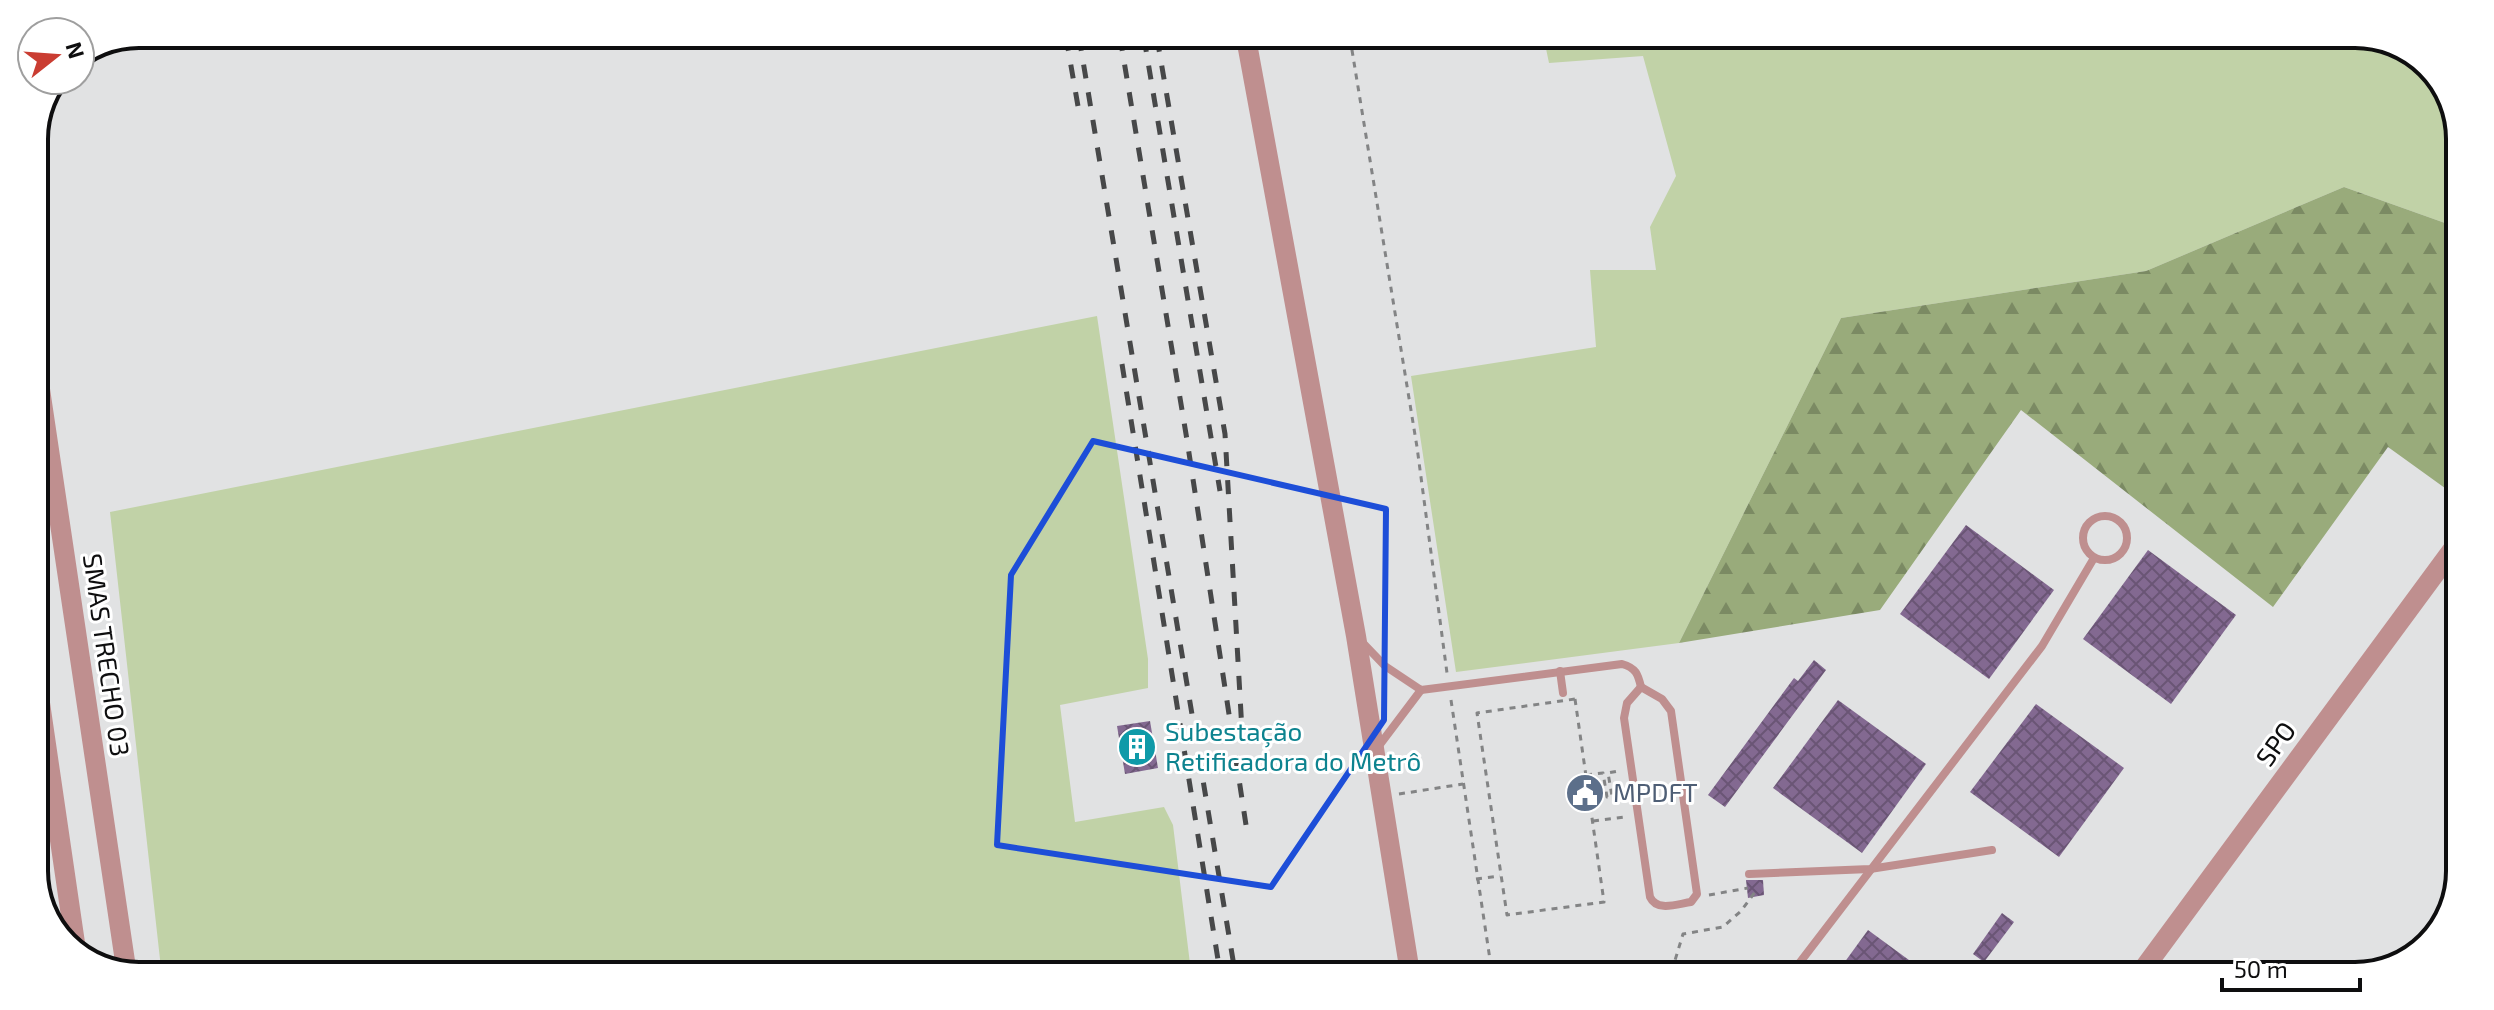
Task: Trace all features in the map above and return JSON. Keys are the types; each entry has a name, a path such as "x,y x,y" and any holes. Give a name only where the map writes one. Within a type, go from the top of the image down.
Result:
{"street":[{"path":"1248,48 1356,636 1410,962"},
{"name":"SMAS TRECHO 03","path":"48,443 125,960"},
{"name":"SPO","path":"2149,962 2446,559"},
{"path":"48,758 74,933"}],"lane":[{"path":"2104,515 2120,521 2128,535 2123,551 2110,560 2094,558 2084,547 2082,533 2089,521 2104,515"},
{"path":"1800,962 2042,646 2094,558"},
{"path":"1356,636 1385,666 1421,690 1622,664 1632,667 1638,674 1641,687 1662,699 1671,711 1697,894 1691,902 1658,906 1653,904 1650,897 1624,718 1627,703 1641,687"},
{"path":"1560,671 1563,693"},
{"path":"1375,751 1421,690"},
{"path":"1749,874 1870,869 1992,850"}],"path":[{"path":"1352,48 1417,447 1490,962"},
{"path":"1575,699 1593,821 1604,902 1507,915 1477,713 1575,699"},
{"path":"1586,775 1603,773 1607,797 1612,796 1608,773 1630,770"},
{"path":"1382,797 1463,784"},
{"path":"1593,821 1621,817"},
{"path":"1476,879 1501,876"},
{"path":"1675,962 1683,934 1723,927 1741,911 1759,886 1697,894"}],"highlighted area":[{"path":"1093,441 1386,509 1384,720 1271,887 997,845 1011,575"}],"green space":[{"path":"1546,48 2372,50 2395,57 2410,67 2427,84 2439,104 2446,133 2446,223 2344,187 2146,271 1841,318 1679,643 1456,672 1411,376 1596,347 1590,270 1656,270 1650,227 1676,176 1643,56 1549,63"},
{"path":"2344,187 2446,223 2446,489 2388,447 2273,607 2021,410 1880,610 1679,643 1841,318 2146,271"},
{"path":"1097,316 1148,659 1148,688 1060,705 1075,822 1164,807 1173,825 1190,962 160,962 110,512"}],"building":[{"path":"1966,525 2054,590 1989,679 1900,614"},
{"path":"2148,550 2236,615 2171,704 2083,639"},
{"path":"1814,660 1826,670 1725,807 1708,795 1794,678 1798,681"},
{"path":"1838,700 1926,764 1862,853 1773,788"},
{"path":"2036,704 2124,768 2059,857 1970,792"},
{"name":"Subestação Retificadora do Metrô","path":"1150,721 1158,768 1125,774 1117,726"},
{"path":"1746,880 1763,880 1764,895 1748,898"},
{"path":"2002,913 2014,922 1984,962 1973,954"},
{"path":"1868,930 1912,962 1845,962"}],"railway":[{"path":"1068,48 1079,112"},
{"path":"1081,48 1233,962"},
{"path":"1122,48 1187,440 1248,838"},
{"path":"1146,48 1220,491"},
{"path":"1159,48 1225,434 1242,731"},
{"path":"1122,364 1218,962"}],"place":[{"name":"Subestação Retificadora do Metrô","path":"1137,747"},
{"name":"MPDFT","path":"1585,793"}]}
